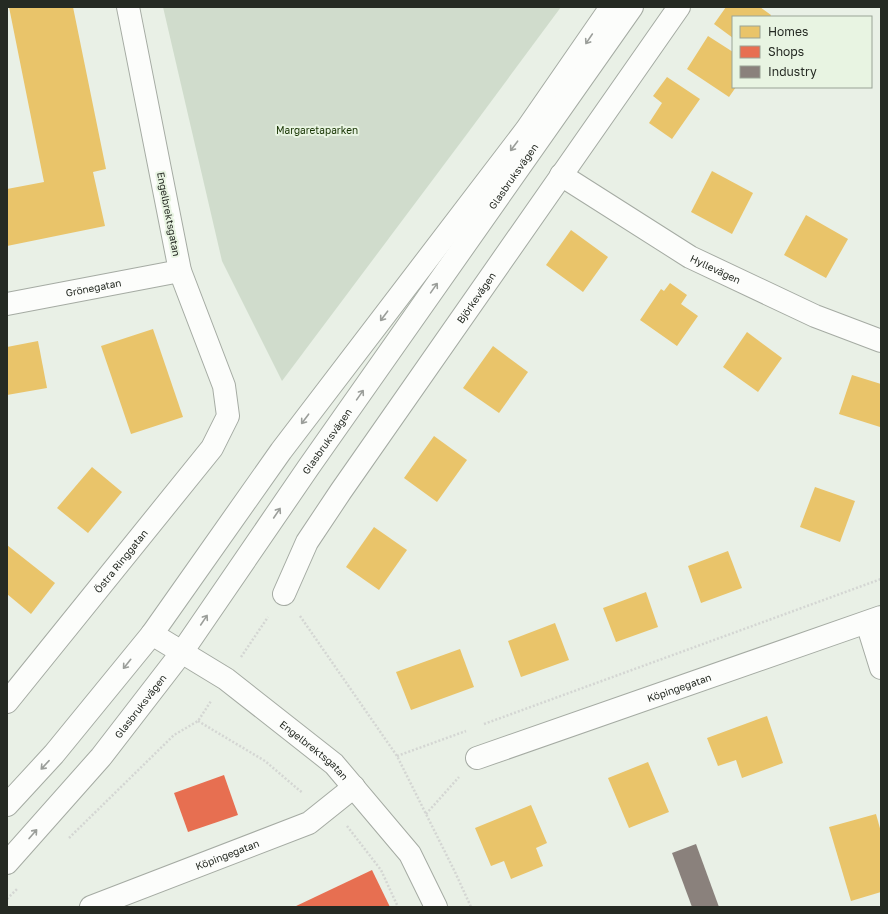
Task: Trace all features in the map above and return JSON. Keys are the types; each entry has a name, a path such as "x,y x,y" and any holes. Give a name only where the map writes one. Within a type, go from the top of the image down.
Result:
{"street":[{"name":"Engelbrektsgatan","path":"128,7 180,271 224,386 228,416"},
{"name":"Glasbruksvägen","path":"7,805 54,754 152,634 281,451 526,130 611,7"},
{"name":"Glasbruksvägen","path":"7,863 100,757 182,652 312,462 632,7"},
{"name":"Björkevägen","path":"284,594 307,542 341,491 679,7"},
{"name":"Hyllevägen","path":"561,176 690,258 815,316 881,341"},
{"name":"Grönegatan","path":"7,304 180,271"},
{"name":"Östra Ringgatan","path":"7,702 212,448 228,416"},
{"path":"874,620 881,668"},
{"name":"Köpingegatan","path":"477,758 874,620"},
{"name":"Engelbrektsgatan","path":"152,634 226,679 334,764 410,854 436,907"},
{"name":"Köpingegatan","path":"91,907 309,823 354,787"}],"path":[{"path":"479,726 881,579"},
{"path":"284,594 397,756 471,907"},
{"path":"67,840 174,735 198,721"},
{"path":"397,756 472,729"},
{"path":"426,814 477,758"},
{"path":"7,899 18,888"}],"green space":[{"name":"Margaretaparken","path":"163,7 561,7 282,381 222,261"}],"building: Homes":[{"path":"9,7 73,7 106,169 93,172 105,226 7,246 7,189 44,182"},
{"path":"726,7 760,7 771,15 732,16 732,37 714,24"},
{"path":"708,36 732,51 732,88 735,88 729,97 687,69"},
{"path":"667,77 700,99 672,139 649,123 662,103 653,96"},
{"path":"712,171 753,193 732,234 691,212"},
{"path":"806,215 848,239 826,278 784,255"},
{"path":"571,230 608,257 583,292 546,265"},
{"path":"670,283 687,295 681,304 698,316 677,346 640,320 661,289 664,291"},
{"path":"153,329 183,417 131,434 101,346"},
{"path":"747,332 782,358 758,392 723,367"},
{"path":"38,341 47,388 7,395 7,347"},
{"path":"493,346 528,372 499,413 463,388"},
{"path":"852,375 881,384 880,427 839,414"},
{"path":"434,436 467,460 437,502 404,478"},
{"path":"92,467 122,492 88,533 57,508"},
{"path":"815,487 855,501 840,542 800,527"},
{"path":"374,527 407,550 379,590 346,567"},
{"path":"7,545 55,583 31,614 7,594"},
{"path":"728,551 742,588 701,603 688,566"},
{"path":"646,592 658,627 616,642 603,608"},
{"path":"555,623 569,660 521,677 508,641"},
{"path":"460,649 474,687 411,710 396,672"},
{"path":"767,716 783,763 742,778 736,760 718,766 707,738"},
{"path":"648,762 669,812 629,828 608,778"},
{"path":"531,805 547,843 536,848 543,866 511,879 504,861 491,866 475,828"},
{"path":"876,814 881,832 881,892 851,901 829,827"}],"building: Shops":[{"path":"224,775 238,815 188,832 174,793"},
{"path":"372,870 390,907 294,907"}],"building: Industry":[{"path":"696,844 719,907 692,907 672,853"}]}
